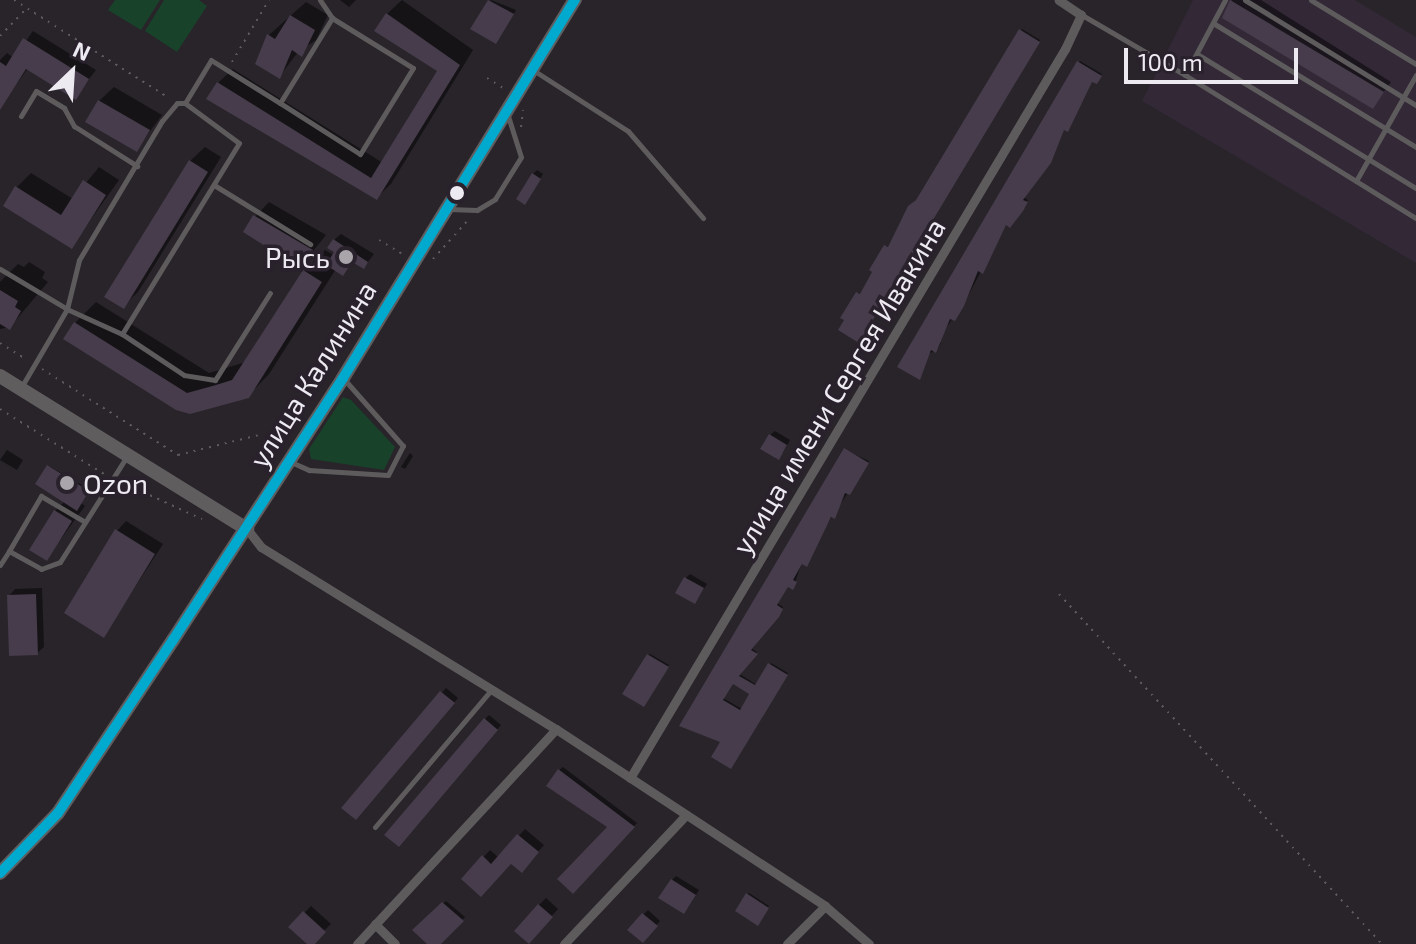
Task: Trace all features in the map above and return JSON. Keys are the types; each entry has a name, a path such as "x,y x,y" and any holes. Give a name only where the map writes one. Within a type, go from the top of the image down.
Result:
{"main road":[{"name":"улица Калинина","path":"0,873 58,813 247,529 575,0"},
{"path":"0,376 247,529"}],"street":[{"path":"1059,0 1081,15"},
{"name":"улица имени Сергея Ивакина","path":"630,778 1081,15"},
{"path":"247,529 261,547 556,729 825,906 869,944"},
{"path":"357,944 556,729"},
{"path":"564,944 686,815"},
{"path":"787,944 825,906"},
{"path":"375,924 395,944"}],"lane":[{"path":"185,103 211,60 360,154 413,68 332,18 320,0"},
{"path":"1185,75 1225,0"},
{"path":"1245,0 1416,105"},
{"path":"1311,0 1416,64"},
{"path":"1081,15 1185,75 1416,218"},
{"path":"280,103 332,18"},
{"path":"1213,23 1416,147"},
{"path":"1197,54 1416,188"},
{"path":"532,69 628,131 703,218"},
{"path":"1356,181 1416,75"},
{"path":"21,116 36,91 64,108 74,126 137,166"},
{"path":"20,389 67,309 79,260 177,103 185,103 239,143 122,334"},
{"path":"443,209 477,210 495,199 521,157 506,112"},
{"path":"214,185 310,244"},
{"path":"0,269 67,309 122,334 184,375 215,380 270,293"},
{"path":"290,461 309,470 388,475 403,446 396,432 343,378"},
{"path":"9,551 41,569 52,569 128,455"},
{"path":"0,565 41,496 85,522"},
{"path":"375,827 492,689"}],"path":[{"path":"14,0 177,103"},
{"path":"227,70 269,0"},
{"path":"0,36 27,8"},
{"path":"0,343 178,455 259,435"},
{"path":"0,409 114,480 202,519 210,506"},
{"path":"1059,594 1382,944"}],"shaded area":[{"path":"1193,0 1355,0 1416,37 1416,263 1142,101"}],"green space":[{"path":"115,0 160,0 141,30 108,10"},
{"path":"164,0 199,0 207,6 177,52 145,31"},
{"path":"343,397 351,400 395,447 384,470 311,459 309,449"}],"building":[{"path":"488,0 514,14 496,44 470,29"},
{"path":"1230,0 1384,92 1373,109 1222,18"},
{"path":"386,13 460,65 377,200 206,99 217,82 371,178 437,71 374,31"},
{"path":"290,15 315,30 302,57 292,50 280,79 255,64 267,34 275,39"},
{"path":"1019,29 1040,42 859,343 838,330 844,320 840,318 856,292 860,294 872,272 869,270 884,245 888,247 908,206 916,200"},
{"path":"23,38 89,79 76,100 26,69 0,110 0,62 6,66"},
{"path":"1077,61 1102,76 1097,84 1092,82 1068,132 1064,130 1051,163 1023,200 1028,202 1023,211 1010,228 1006,225 983,274 978,271 964,306 955,321 950,319 936,353 931,350 920,380 897,367"},
{"path":"98,100 150,130 137,152 85,122"},
{"path":"189,160 208,172 124,309 104,297"},
{"path":"532,173 541,179 525,205 516,199"},
{"path":"83,180 106,195 72,249 3,206 15,186 61,215"},
{"path":"253,215 313,250 302,269 243,232"},
{"name":"Рысь","path":"333,239 368,262 364,269 352,262 343,276 326,265 334,252 327,248"},
{"path":"303,270 322,282 249,398 190,414 176,410 63,339 74,322 187,393 216,385 232,380"},
{"path":"0,290 18,301 15,307 21,311 10,330 0,324"},
{"path":"769,434 787,445 779,460 760,449"},
{"path":"844,448 869,463 850,495 845,493 835,519 831,517 807,567 802,564 793,580 797,582 793,590 788,587 777,605 783,609 779,617 751,650 758,654 739,676 755,685 768,663 788,675 731,769 711,757 720,742 679,726","holes":["733,684 749,694 740,710 723,700"]},
{"path":"47,465 89,491 77,511 35,484"},
{"path":"54,510 72,521 47,561 29,550"},
{"path":"115,529 155,554 104,638 64,613"},
{"path":"684,577 704,588 695,604 675,593"},
{"path":"36,594 38,655 9,656 7,595"},
{"path":"647,654 669,667 644,707 622,694"},
{"path":"440,691 455,703 356,820 341,808"},
{"path":"484,718 498,730 399,847 384,835"},
{"path":"558,769 635,827 573,894 557,879 607,827 546,786"},
{"path":"517,834 539,852 522,873 511,864 481,897 461,879 482,855 491,864"},
{"path":"671,879 696,895 684,914 658,898"},
{"path":"746,893 769,908 758,926 735,911"},
{"path":"442,902 464,921 441,944 427,944 412,930"},
{"path":"538,904 553,917 529,944 514,931"},
{"path":"303,911 326,932 315,944 307,944 288,927"},
{"path":"642,913 658,926 643,943 627,930"}],"transit line":[{"path":"0,873 58,813 173,640 343,378 575,0"}],"place":[{"name":"Рысь","path":"346,257"},
{"name":"Ozon","path":"67,483"}]}
